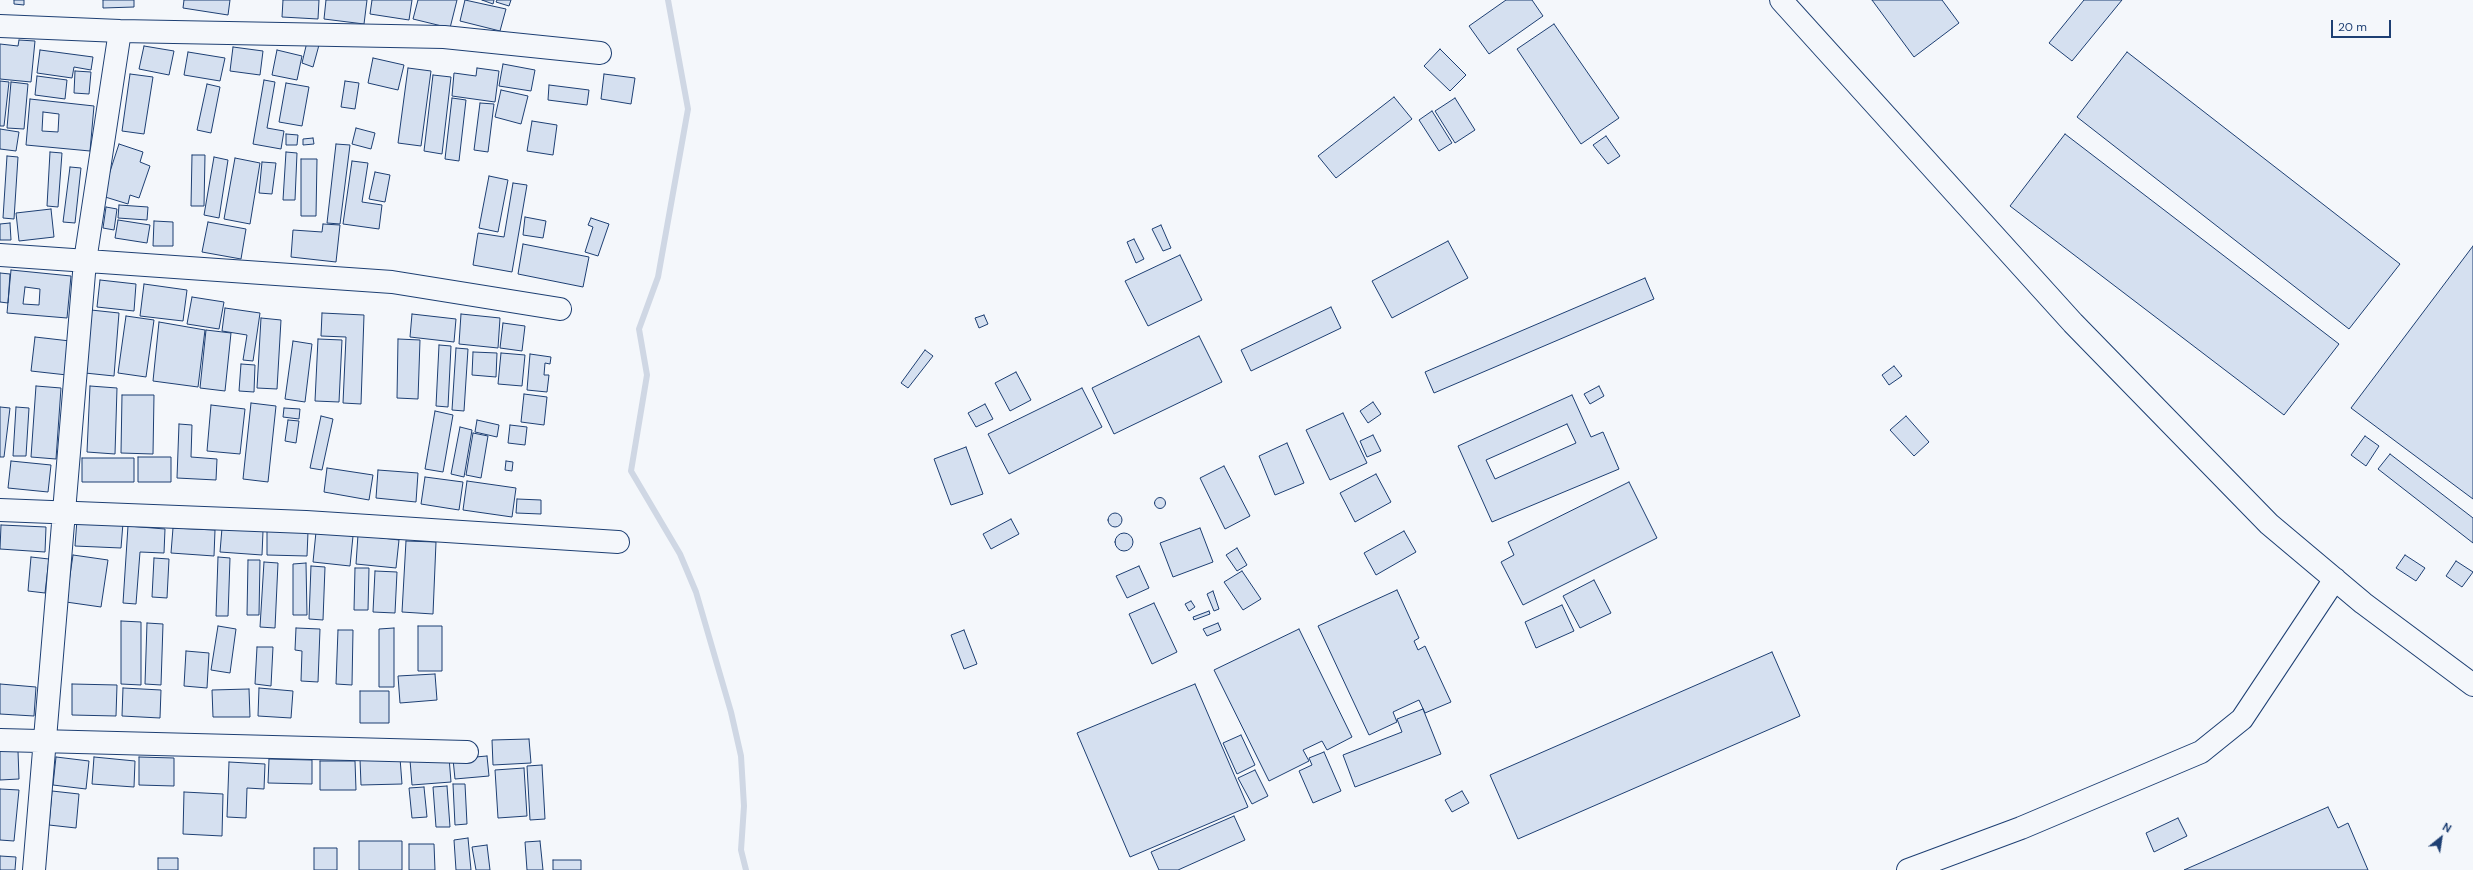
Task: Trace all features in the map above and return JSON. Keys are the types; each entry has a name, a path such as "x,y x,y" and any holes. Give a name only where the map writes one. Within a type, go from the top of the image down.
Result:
{"street":[{"path":"1781,0 2073,323 2269,524 2364,603 2473,685"},
{"path":"0,26 120,31 444,37 600,53"},
{"path":"34,870 85,260 120,31"},
{"path":"0,255 392,282 560,309"},
{"path":"0,510 63,511 306,522 618,542"},
{"path":"1908,870 2021,828 2201,752 2242,719 2335,579"},
{"path":"0,740 467,752"}],"building":[{"path":"14,0 24,0 24,5 14,4"},
{"path":"103,0 134,0 134,7 103,8"},
{"path":"184,0 230,0 228,15 183,8"},
{"path":"283,0 319,0 318,19 282,17"},
{"path":"326,0 367,0 364,24 324,19"},
{"path":"372,0 412,0 409,20 370,14"},
{"path":"418,0 457,0 450,28 413,19"},
{"path":"465,0 506,9 500,31 460,21"},
{"path":"482,0 494,0 493,4"},
{"path":"497,0 511,0 509,6 496,2"},
{"path":"1506,0 1532,0 1543,16 1489,54 1469,26"},
{"path":"1872,0 1942,0 1959,23 1914,57"},
{"path":"2084,0 2122,0 2072,61 2049,43"},
{"path":"1554,24 1619,118 1581,144 1517,49"},
{"path":"19,40 35,41 31,82 0,79 0,44 18,46"},
{"path":"307,42 319,45 313,67 302,63"},
{"path":"144,46 174,51 169,75 139,69"},
{"path":"233,47 263,51 260,75 230,71"},
{"path":"1440,49 1466,75 1450,91 1424,66"},
{"path":"40,50 93,57 91,70 74,67 72,78 37,73"},
{"path":"277,50 302,56 297,80 272,75"},
{"path":"188,52 225,58 220,81 184,75"},
{"path":"2127,52 2400,264 2349,329 2077,117"},
{"path":"373,58 404,65 398,90 368,83"},
{"path":"503,64 535,70 531,91 499,86"},
{"path":"408,68 431,71 421,146 398,143"},
{"path":"477,68 499,71 495,102 452,96 454,73 476,76"},
{"path":"75,71 91,72 89,94 74,93"},
{"path":"130,74 153,77 144,134 122,131"},
{"path":"604,74 635,78 631,104 601,99"},
{"path":"433,75 451,77 442,154 424,151"},
{"path":"37,76 67,80 65,99 35,95"},
{"path":"264,80 275,82 267,128 284,131 281,149 253,144"},
{"path":"0,81 9,82 4,126 0,126"},
{"path":"345,81 359,83 355,109 341,107"},
{"path":"11,82 28,84 24,129 7,128"},
{"path":"286,83 309,87 302,126 279,122"},
{"path":"207,84 220,87 211,133 197,130"},
{"path":"549,85 589,90 587,105 548,100"},
{"path":"501,90 528,96 521,124 495,117"},
{"path":"1394,97 1412,119 1336,178 1318,156"},
{"path":"452,98 466,100 459,161 445,159"},
{"path":"1455,98 1475,130 1455,143 1435,111"},
{"path":"30,99 94,106 90,151 26,145","holes":["43,112 59,114 58,132 42,131"]},
{"path":"480,103 494,104 488,152 474,150"},
{"path":"1432,111 1452,143 1439,151 1419,120"},
{"path":"532,121 557,125 553,155 527,151"},
{"path":"356,128 375,133 371,149 352,144"},
{"path":"0,129 19,132 16,151 0,149"},
{"path":"286,134 298,135 297,145 286,145"},
{"path":"2065,134 2339,344 2284,415 2010,206"},
{"path":"1606,136 1620,156 1608,164 1593,145"},
{"path":"313,138 314,144 303,145 303,139"},
{"path":"119,144 143,152 140,162 150,166 139,198 130,195 128,204 102,196"},
{"path":"336,144 350,145 340,224 327,223"},
{"path":"50,152 62,153 58,207 47,206"},
{"path":"286,152 297,153 295,200 283,200"},
{"path":"192,155 205,155 204,206 191,206"},
{"path":"7,156 18,157 14,219 3,218"},
{"path":"214,157 228,160 219,218 204,215"},
{"path":"235,158 260,163 250,224 224,219"},
{"path":"301,159 317,159 316,216 301,216"},
{"path":"352,161 368,163 362,202 382,205 379,229 343,224"},
{"path":"262,162 276,163 272,194 259,193"},
{"path":"70,167 81,168 75,223 63,222"},
{"path":"375,172 390,175 385,202 369,199"},
{"path":"489,176 508,180 498,232 479,228"},
{"path":"513,183 527,185 512,272 473,265 478,233 504,237"},
{"path":"119,205 148,207 147,220 118,218"},
{"path":"106,207 117,209 114,230 103,228"},
{"path":"51,209 54,237 19,241 16,213"},
{"path":"525,217 546,221 543,238 523,235"},
{"path":"591,218 609,224 598,256 585,252 593,227 588,225"},
{"path":"118,220 150,225 147,243 115,238"},
{"path":"154,221 173,222 173,246 153,246"},
{"path":"208,222 246,229 241,259 202,252"},
{"path":"10,223 11,240 0,240 0,224"},
{"path":"323,224 340,225 336,262 291,257 293,230 322,232"},
{"path":"1161,225 1171,248 1163,251 1152,229"},
{"path":"1134,239 1144,259 1136,263 1127,242"},
{"path":"1448,241 1468,278 1392,318 1372,281"},
{"path":"523,244 589,257 583,287 518,274"},
{"path":"2473,246 2473,499 2351,408"},
{"path":"1180,255 1202,300 1148,326 1125,281"},
{"path":"11,270 71,276 67,318 7,313","holes":["25,287 40,289 39,305 23,304"]},
{"path":"0,273 10,274 8,303 0,302"},
{"path":"1645,278 1654,299 1434,393 1425,372"},
{"path":"100,280 136,284 134,311 97,307"},
{"path":"144,284 187,290 183,321 140,316"},
{"path":"192,297 224,302 219,329 187,324"},
{"path":"1331,307 1341,328 1251,371 1241,350"},
{"path":"225,308 260,313 253,361 243,360 247,335 222,331"},
{"path":"91,310 119,313 114,376 85,373"},
{"path":"322,313 364,315 361,404 343,403 346,337 321,336"},
{"path":"412,314 456,319 454,342 410,337"},
{"path":"461,314 500,318 498,348 459,344"},
{"path":"984,315 988,324 979,328 975,318"},
{"path":"126,316 154,320 146,377 118,373"},
{"path":"261,318 281,320 277,389 257,388"},
{"path":"159,322 205,330 198,387 153,381"},
{"path":"503,323 525,326 522,351 500,348"},
{"path":"206,330 231,333 225,391 200,388"},
{"path":"1199,336 1222,382 1114,434 1092,388"},
{"path":"35,337 70,341 67,375 31,371"},
{"path":"318,339 342,340 339,402 315,401"},
{"path":"398,339 420,340 418,399 397,398"},
{"path":"293,341 312,344 305,402 285,399"},
{"path":"439,345 451,346 448,407 436,406"},
{"path":"456,348 468,349 464,411 452,410"},
{"path":"925,350 933,356 908,388 901,383"},
{"path":"473,352 497,353 496,377 472,375"},
{"path":"501,353 525,355 522,386 498,384"},
{"path":"530,354 551,357 550,364 545,363 544,375 549,375 547,392 527,390"},
{"path":"241,364 255,365 254,392 239,391"},
{"path":"1894,366 1902,376 1889,385 1882,375"},
{"path":"1016,372 1031,400 1010,411 995,383"},
{"path":"36,386 61,388 56,459 31,457"},
{"path":"90,386 117,388 115,454 87,452"},
{"path":"1599,386 1604,396 1590,404 1584,394"},
{"path":"1082,388 1102,427 1009,474 988,434"},
{"path":"524,394 547,397 544,425 521,422"},
{"path":"122,395 154,395 153,454 121,453"},
{"path":"1572,395 1591,437 1603,432 1619,469 1492,522 1458,446","holes":["1567,424 1576,443 1495,479 1486,460"]},
{"path":"1373,402 1381,414 1368,423 1360,411"},
{"path":"251,403 276,406 268,482 243,479"},
{"path":"985,404 993,419 976,427 968,413"},
{"path":"211,405 245,409 240,454 207,451"},
{"path":"0,407 10,408 4,457 0,457"},
{"path":"16,407 29,408 26,456 13,456"},
{"path":"284,408 300,409 299,419 283,417"},
{"path":"435,411 453,415 443,472 425,469"},
{"path":"1343,413 1367,463 1330,480 1306,430"},
{"path":"321,416 333,419 322,470 310,468"},
{"path":"1906,416 1929,442 1914,456 1890,430"},
{"path":"288,420 299,421 296,443 285,441"},
{"path":"477,420 499,425 497,437 475,432"},
{"path":"179,424 192,425 191,457 217,459 216,480 177,478"},
{"path":"510,425 527,427 525,445 508,443"},
{"path":"460,427 472,430 464,477 451,474"},
{"path":"473,433 488,436 481,478 466,475"},
{"path":"1373,435 1381,451 1367,457 1360,441"},
{"path":"2365,436 2379,446 2366,466 2351,455"},
{"path":"1287,443 1304,483 1275,495 1259,456"},
{"path":"966,447 983,494 951,505 934,459"},
{"path":"2390,454 2473,518 2473,543 2378,469"},
{"path":"138,457 171,457 171,482 138,482"},
{"path":"82,458 134,458 134,482 82,482"},
{"path":"11,461 51,465 48,492 8,488"},
{"path":"506,461 513,462 512,471 505,470"},
{"path":"1224,466 1250,516 1225,529 1200,478"},
{"path":"327,468 373,475 369,500 324,492"},
{"path":"378,470 418,473 416,502 376,498"},
{"path":"1376,474 1391,502 1355,522 1340,493"},
{"path":"425,477 463,482 459,510 421,504"},
{"path":"467,481 516,488 512,517 463,510"},
{"path":"1629,482 1657,538 1523,605 1501,562 1514,555 1508,542"},
{"path":"1160,497 1164,499 1166,503 1164,507 1160,509 1156,507 1154,503 1156,499"},
{"path":"517,499 541,500 541,514 516,513"},
{"path":"1112,513 1118,513 1122,517 1122,523 1118,527 1112,527 1108,523 1108,517"},
{"path":"1011,519 1019,534 991,549 983,534"},
{"path":"77,520 123,523 121,548 75,546"},
{"path":"1,525 46,527 45,552 0,549"},
{"path":"128,526 165,529 164,553 140,552 136,604 123,603"},
{"path":"173,528 215,530 214,556 171,553"},
{"path":"222,528 263,531 262,555 220,552"},
{"path":"1200,528 1213,562 1173,577 1160,543"},
{"path":"267,531 308,532 307,556 267,555"},
{"path":"1404,531 1416,552 1376,575 1364,553"},
{"path":"316,532 353,536 350,566 313,562"},
{"path":"1124,533 1130,536 1133,542 1130,548 1124,551 1118,548 1115,542 1118,536"},
{"path":"358,535 399,540 396,568 356,564"},
{"path":"406,541 436,542 433,614 402,612"},
{"path":"1237,548 1247,565 1237,571 1226,555"},
{"path":"73,555 108,560 101,607 66,602"},
{"path":"2405,555 2425,568 2416,581 2396,568"},
{"path":"31,557 49,559 45,593 28,591"},
{"path":"218,557 230,558 228,616 216,616"},
{"path":"154,558 169,559 167,598 152,597"},
{"path":"248,560 260,560 259,615 247,615"},
{"path":"2456,561 2473,572 2462,587 2446,576"},
{"path":"264,562 278,563 275,628 260,627"},
{"path":"306,563 307,615 293,615 293,564"},
{"path":"311,566 325,567 323,620 309,619"},
{"path":"1139,566 1149,588 1127,598 1116,576"},
{"path":"355,568 369,568 368,610 354,610"},
{"path":"375,571 397,572 395,613 373,612"},
{"path":"1242,571 1261,599 1243,610 1224,582"},
{"path":"1594,580 1611,613 1580,628 1563,596"},
{"path":"1397,590 1419,638 1414,641 1418,650 1425,646 1451,702 1425,713 1419,700 1393,712 1397,722 1369,735 1318,626"},
{"path":"1213,591 1219,609 1214,611 1207,594"},
{"path":"1191,601 1195,607 1189,611 1185,604"},
{"path":"1154,603 1177,652 1152,664 1129,614"},
{"path":"1562,605 1574,631 1536,648 1525,622"},
{"path":"1209,611 1210,614 1194,620 1193,617"},
{"path":"121,621 141,622 141,685 121,684"},
{"path":"147,623 163,624 161,685 145,684"},
{"path":"1218,623 1221,630 1207,636 1203,629"},
{"path":"218,626 236,629 230,673 211,670"},
{"path":"418,626 442,626 442,671 418,671"},
{"path":"296,628 320,629 318,682 301,681 302,651 295,650"},
{"path":"394,628 394,687 379,687 379,629"},
{"path":"1299,629 1352,737 1327,750 1322,741 1303,750 1309,761 1269,781 1214,670"},
{"path":"338,630 353,630 352,685 336,684"},
{"path":"964,630 977,664 964,669 951,635"},
{"path":"257,647 273,647 271,686 255,684"},
{"path":"186,651 209,653 207,688 184,686"},
{"path":"1772,652 1800,716 1518,839 1490,775"},
{"path":"435,674 437,700 400,703 398,676"},
{"path":"0,684 36,687 34,716 0,714"},
{"path":"72,684 117,685 116,716 72,715"},
{"path":"1195,684 1248,807 1130,857 1077,733"},
{"path":"123,688 161,690 160,718 122,716"},
{"path":"259,688 293,691 291,718 258,716"},
{"path":"249,689 250,717 213,717 212,690"},
{"path":"360,691 389,691 389,723 360,723"},
{"path":"1423,709 1441,754 1355,787 1343,755 1402,732 1397,719"},
{"path":"1241,735 1255,765 1237,774 1223,743"},
{"path":"529,739 531,763 493,765 492,740"},
{"path":"0,751 18,751 19,779 0,780"},
{"path":"1324,752 1341,791 1313,803 1299,771 1312,765 1309,758"},
{"path":"487,756 489,776 455,779 453,759"},
{"path":"56,757 89,761 86,789 53,785"},
{"path":"94,757 135,761 134,787 92,784"},
{"path":"139,757 174,758 174,786 139,785"},
{"path":"449,757 451,782 412,785 410,760"},
{"path":"400,758 402,784 361,785 360,759"},
{"path":"269,759 312,760 312,784 268,783"},
{"path":"320,761 355,761 356,790 320,790"},
{"path":"229,762 265,764 264,789 247,788 246,818 227,817"},
{"path":"542,765 545,819 530,820 527,766"},
{"path":"524,768 527,816 498,818 495,770"},
{"path":"1255,770 1268,796 1252,804 1238,778"},
{"path":"453,784 465,784 467,824 455,825"},
{"path":"447,786 450,827 436,827 433,787"},
{"path":"424,787 427,817 412,818 409,788"},
{"path":"0,789 19,790 14,841 0,840"},
{"path":"52,791 79,794 76,828 49,825"},
{"path":"1462,791 1469,803 1452,812 1445,800"},
{"path":"184,792 223,794 222,836 183,834"},
{"path":"2328,807 2338,828 2348,823 2368,870 2184,870"},
{"path":"1234,816 1245,840 1178,870 1159,870 1151,852"},
{"path":"2178,818 2187,836 2154,852 2146,833"},
{"path":"468,838 471,870 456,870 454,840"},
{"path":"359,841 402,841 402,870 359,870"},
{"path":"540,841 543,870 527,870 525,842"},
{"path":"409,844 434,844 435,870 409,870"},
{"path":"487,845 490,870 476,870 472,847"},
{"path":"314,848 337,848 337,870 314,870"},
{"path":"0,856 16,857 15,870 0,870"},
{"path":"158,858 178,858 178,870 158,870"},
{"path":"553,860 581,860 581,870 553,870"}],"waterway":[{"path":"668,0 688,109 658,277 639,329 647,375 631,471 680,554 696,592 731,712 741,756 744,806 741,850 746,870"}]}
